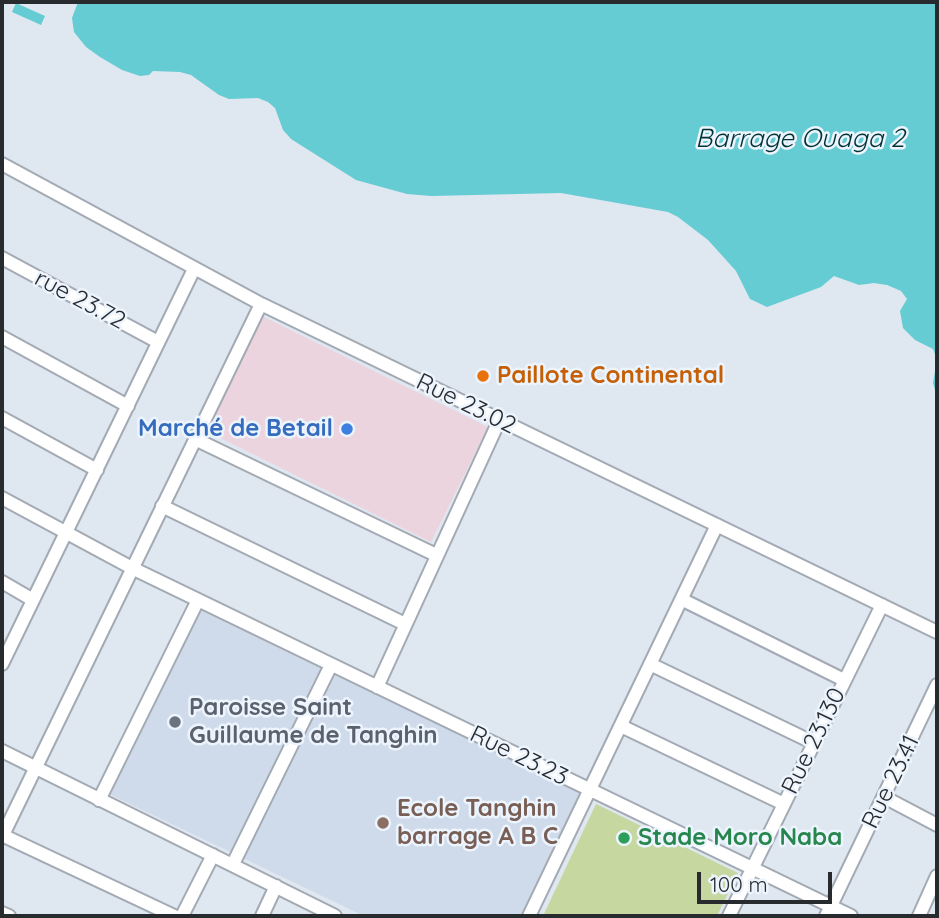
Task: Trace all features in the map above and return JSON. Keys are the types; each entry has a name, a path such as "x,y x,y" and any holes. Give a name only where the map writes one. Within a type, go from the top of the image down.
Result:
{"street":[{"name":"Rue 23.02","path":"2,164 261,304 937,632"},
{"name":"rue 23.72","path":"2,258 158,342"},
{"path":"2,664 194,269"},
{"path":"174,916 2,836 261,304"},
{"path":"2,337 128,406"},
{"path":"2,418 97,470"},
{"path":"377,687 499,421"},
{"path":"195,439 436,555"},
{"name":"Rue 23.23","path":"2,498 132,568 752,868 829,911 851,916"},
{"path":"162,506 405,624"},
{"path":"529,916 717,526"},
{"path":"2,582 33,600"},
{"path":"99,800 198,600"},
{"path":"683,600 845,680"},
{"name":"Rue 23.130","path":"729,916 881,605"},
{"path":"650,664 814,743"},
{"path":"233,864 331,665"},
{"name":"Rue 23.41","path":"829,911 937,685"},
{"path":"621,726 784,804"},
{"path":"2,751 335,916"},
{"path":"884,797 937,825"},
{"path":"182,916 214,855"},
{"path":"919,916 937,876"},
{"path":"262,916 276,886"},
{"path":"2,913 9,916"}],"shaded area":[{"name":"Marché de Betail","path":"262,316 488,427 431,542 206,431"},
{"path":"200,606 580,792 520,916 364,916 107,793"}],"green space":[{"name":"Stade Moro Naba","path":"596,804 738,873 717,916 543,916"}],"water":[{"name":"Barrage Ouaga 2","path":"78,2 937,2 937,359 933,349 915,340 903,328 900,311 907,299 901,291 874,283 859,285 834,276 821,287 767,307 750,299 736,271 708,240 668,212 561,193 431,196 407,194 356,180 291,139 283,130 275,108 268,102 258,98 229,99 191,75 180,72 153,71 149,75 140,76 122,70 100,57 86,47 74,32 72,18"},
{"path":"16,3 45,16 41,25 12,12"},
{"path":"937,359 937,397 933,383"}],"place":[{"name":"Paillote Continental","path":"483,376"},
{"name":"Marché de Betail","path":"347,429"},
{"name":"Paroisse Saint Guillaume de Tanghin","path":"175,722"},
{"name":"Ecole Tanghin barrage A B C","path":"383,823"},
{"name":"Stade Moro Naba","path":"624,838"}]}
